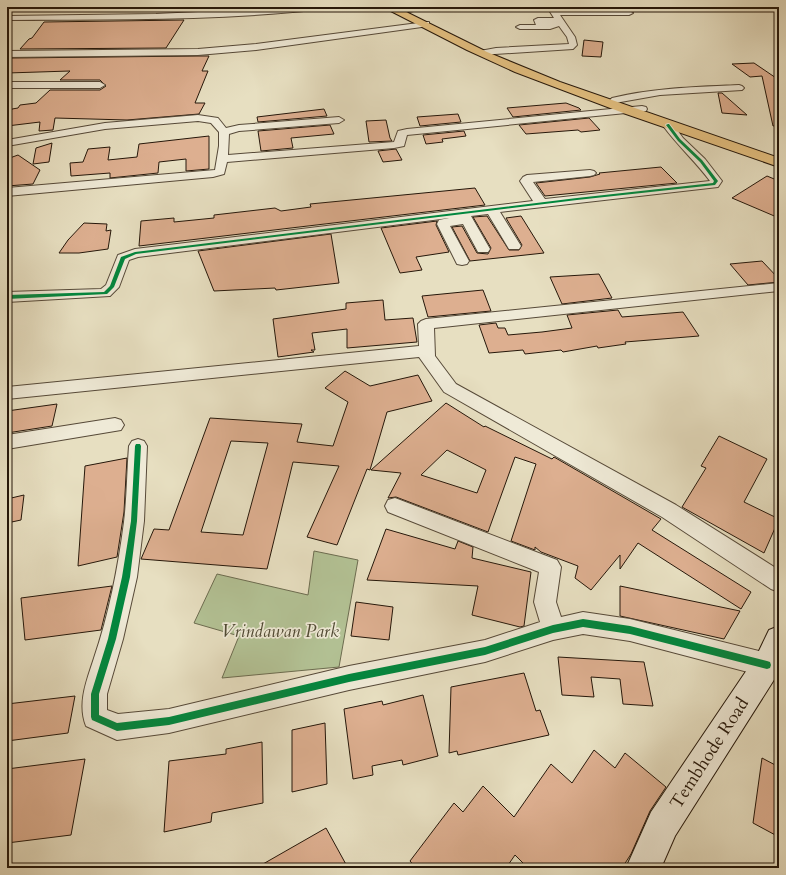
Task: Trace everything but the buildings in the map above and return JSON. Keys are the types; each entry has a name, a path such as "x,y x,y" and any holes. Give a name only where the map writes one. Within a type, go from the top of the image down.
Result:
{"main road":[{"path":"398,9 483,53 551,81 779,157"},
{"path":"398,9 615,100 668,125 779,163"}],"street":[{"path":"7,18 156,16 286,12 322,7"},
{"path":"398,9 424,7"},
{"path":"555,18 563,12 584,10 582,7 597,7"},
{"path":"520,27 555,18 614,9 629,12"},
{"path":"483,53 570,47 573,45 571,37 555,18"},
{"path":"7,54 198,52 256,47 426,24"},
{"path":"7,85 100,85"},
{"path":"615,100 625,97 670,92 739,88"},
{"path":"223,159 394,145 400,144 402,133 407,132 637,110"},
{"path":"7,143 105,126 198,118 214,120 224,132 223,159 220,172 213,174 7,192"},
{"path":"224,132 239,128 339,120"},
{"path":"7,297 105,293 112,287 123,258 135,253 466,217 494,213 539,201 575,196 714,184 716,182 701,161 679,140 668,125"},
{"path":"539,201 526,181 527,179 590,173"},
{"path":"575,196 603,190"},
{"path":"494,213 524,215"},
{"path":"494,213 514,246"},
{"path":"466,217 483,249"},
{"path":"462,261 443,224 466,217"},
{"path":"779,287 426,324 428,357 450,388 560,448 669,511 779,582"},
{"path":"7,393 427,351"},
{"path":"7,442 115,425"},
{"path":"138,446 134,521 126,577 112,639 95,694 95,717 117,727 169,721 349,678 485,651 553,629 583,623 773,652"},
{"path":"395,506 550,567 545,602 553,629"},
{"name":"Tembhode Road","path":"644,868 663,824 773,652"}],"green space":[{"name":"Vrindawan Park","path":"314,551 358,560 339,667 222,678 239,636 194,623 217,574 308,595"}],"cycle path":[{"path":"7,297 105,293 112,287 123,258 135,253 577,199 714,184 716,181 701,161 679,140 668,125"},
{"path":"138,446 134,521 126,577 112,639 95,694 95,717 117,727 169,721 349,678 485,651 553,629 583,623 630,630 767,665"}]}
